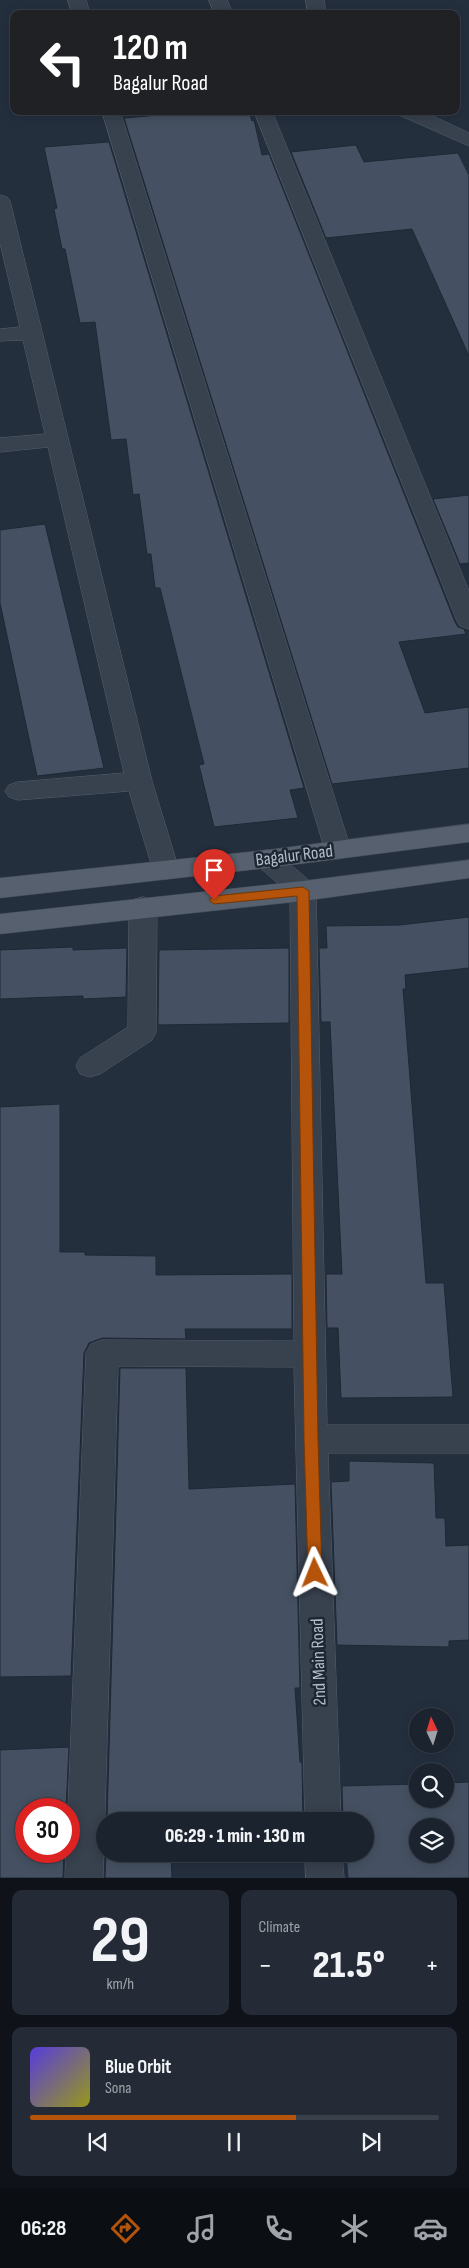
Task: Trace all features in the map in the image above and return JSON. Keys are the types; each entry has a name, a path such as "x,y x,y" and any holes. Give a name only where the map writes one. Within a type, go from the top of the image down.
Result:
{"main road":[{"name":"Bagalur Road","path":"0,888 267,859 469,833"},
{"name":"Bagalur Road","path":"0,924 303,891 469,869"}],"street":[{"path":"112,115 338,850"},
{"path":"265,115 469,621"},
{"path":"415,115 469,140"},
{"path":"0,201 6,249 31,333 139,781 166,870"},
{"path":"0,335 31,333"},
{"path":"0,445 57,440"},
{"path":"18,791 139,781"},
{"path":"267,859 303,891"},
{"name":"2nd Main Road","path":"303,891 311,1439 323,1812"},
{"path":"90,1066 142,1032 143,907"},
{"path":"84,1878 102,1353 311,1354"},
{"path":"311,1439 469,1439"},
{"path":"324,1862 324,1878"}],"building":[{"path":"160,115 250,115 252,121 254,120 262,155 269,154 455,622 458,627 464,629 466,634 399,642 425,713 469,707 469,768 332,784 124,118"},
{"path":"109,142 304,788 290,790 298,818 214,827 199,765 204,764 160,588 155,588 151,554 147,554 139,494 133,495 126,439 111,440 95,322 80,323 65,249 62,249 54,209 57,208 44,147"},
{"path":"356,145 364,162 458,153 469,175 469,356 412,229 326,238 291,152"},
{"path":"469,495 469,563 460,564 433,499"},
{"path":"45,524 104,768 37,776 0,603 0,530"},
{"path":"469,917 469,968 405,975 406,989 403,989 426,1283 444,1283 453,1397 341,1398 338,1328 327,1328 326,1274 342,1274 330,1022 321,1022 319,948 327,948 326,926 400,925"},
{"path":"73,947 73,950 127,948 126,997 83,999 83,996 0,999 0,950"},
{"path":"289,948 289,1023 158,1025 159,950"},
{"path":"60,1104 60,1252 85,1252 85,1255 156,1256 156,1275 292,1274 292,1329 185,1329 186,1339 102,1338 89,1343 84,1353 71,1676 0,1677 0,1107"},
{"path":"120,1368 186,1368 189,1489 295,1484 300,1688 295,1688 300,1762 302,1762 303,1812 107,1812"},
{"path":"349,1461 434,1463 436,1518 445,1518 446,1546 469,1545 469,1640 449,1641 449,1647 337,1645 331,1482 349,1481"},
{"path":"69,1747 67,1798 15,1798 15,1863 64,1863 63,1878 0,1878 0,1750"},
{"path":"469,1782 469,1878 348,1878 347,1862 374,1862 374,1812 343,1812 342,1786 409,1784 409,1808 454,1808 454,1783"},
{"path":"106,1862 171,1862 172,1878 105,1878"}],"route":[{"path":"214,900 303,891 311,1439 315,1573"}]}
